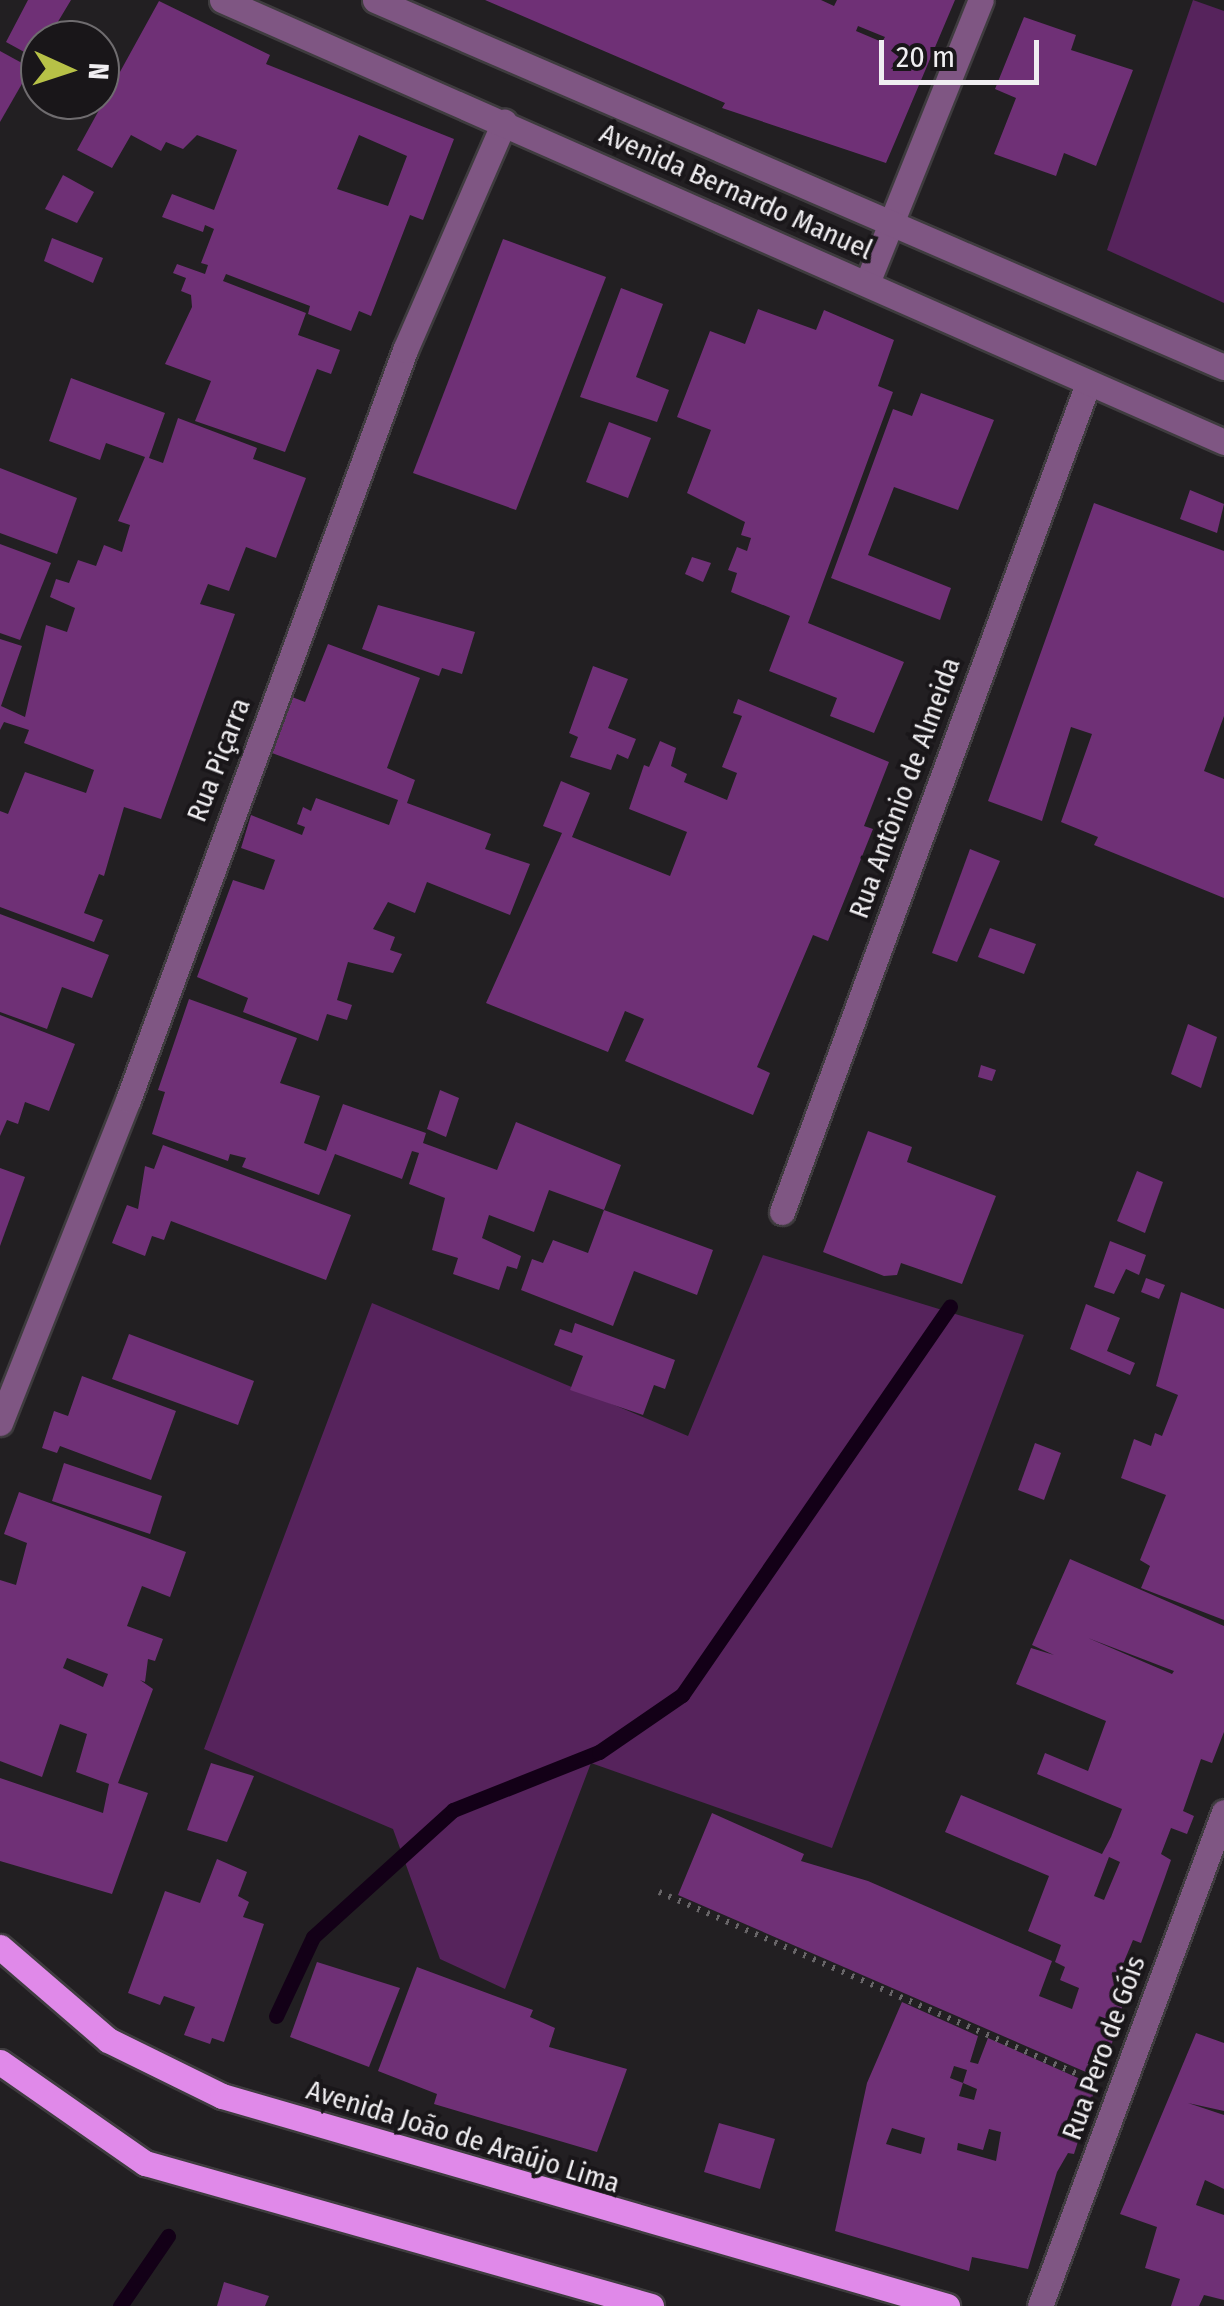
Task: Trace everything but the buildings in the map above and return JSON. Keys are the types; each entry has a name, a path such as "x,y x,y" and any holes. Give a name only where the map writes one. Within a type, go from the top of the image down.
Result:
{"main road":[{"name":"Avenida João de Araújo Lima","path":"0,1946 108,2040 222,2096 947,2306"},
{"path":"0,2062 145,2163 650,2306"}],"street":[{"name":"Avenida Bernardo Manuel","path":"222,0 867,283 1087,386 1224,442"},
{"name":"Avenida Bernardo Manuel","path":"375,0 892,229 1224,367"},
{"path":"867,283 892,229 981,0"},
{"name":"Rua Piçarra","path":"0,1423 128,1100 405,350 504,122"},
{"name":"Rua Antônio de Almeida","path":"782,1212 1087,386"},
{"name":"Rua Pero de Góis","path":"1040,2306 1224,1812"}],"path":[{"path":"659,1892 1119,2092"}],"shaded area":[{"path":"1193,0 1224,11 1224,303 1107,250"},
{"path":"763,1255 1024,1335 832,1848 591,1763 505,1989 440,1959 393,1829 204,1749 372,1303 688,1436"}],"waterway":[{"path":"276,2016 313,1937 453,1810 599,1752 682,1695 950,1306"},
{"path":"120,2306 168,2236"}]}
